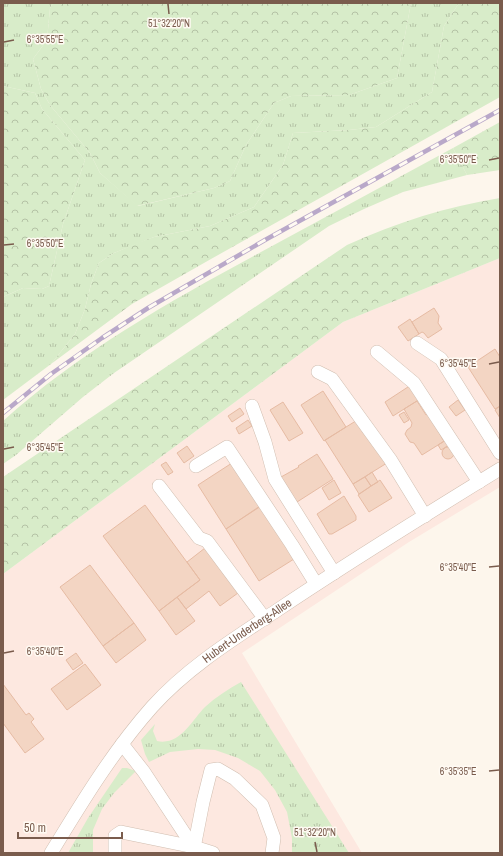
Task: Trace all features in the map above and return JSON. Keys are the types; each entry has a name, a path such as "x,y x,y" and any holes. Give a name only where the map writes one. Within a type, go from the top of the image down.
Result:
{"street":[{"path":"417,343 441,359 500,453"},
{"path":"376,352 414,383 479,482"},
{"path":"318,372 332,379 390,459 425,516"},
{"path":"252,406 265,442 275,479 334,573"},
{"path":"196,466 227,447 316,584"},
{"name":"Hubert-Underberg-Allee","path":"51,853 108,762 152,707 178,681 207,658 316,584 500,469"},
{"path":"159,486 200,538 207,540 264,619"},
{"path":"122,744 144,772 195,851"},
{"path":"195,851 203,802 211,770 218,770 235,779 262,804 274,838 272,853"},
{"path":"115,853 115,836 121,832 195,851 214,853"}],"shaded area":[{"path":"500,258 500,487 409,542 242,653 362,853 3,853 3,574 343,322"}],"green space":[{"path":"3,3 53,3 50,8 47,40 33,59 41,89 50,105 90,153 100,173 138,206 214,188 230,181 246,145 274,103 291,96 349,95 397,78 411,3 459,3 444,26 432,92 376,127 293,133 283,165 254,207 210,226 154,237 114,253 99,263 91,284 85,309 75,334 51,364 3,400 3,297 23,288 42,289 49,286 63,224 85,160 42,109 35,93 3,86"},
{"path":"53,3 411,3 397,78 349,95 291,96 274,103 246,145 230,181 214,188 137,206 100,173 90,153 50,105 41,89 33,59 47,40 50,8"},
{"path":"459,3 500,3 500,97 132,304 51,364 75,334 85,309 91,284 99,263 114,253 140,242 154,237 210,226 254,207 283,165 293,133 376,127 432,92 444,26"},
{"path":"3,86 35,93 42,109 85,160 63,224 49,286 42,289 23,288 3,297"},
{"path":"500,122 500,170 467,175 453,148"},
{"path":"453,148 467,175 403,192 329,226 114,373 83,397 16,455 3,464 3,421 63,372 160,308"},
{"path":"500,198 500,258 343,322 3,574 3,477 347,245 403,222 422,216"},
{"path":"241,682 349,853 292,853 292,838 287,812 275,790 260,771 238,758 215,750 198,749 170,752 149,762 141,740 155,724 153,731 157,741 165,742 172,740 185,731 209,703 222,693"},
{"path":"122,768 136,771 114,793 102,809 93,830 93,853 68,853 88,818"}],"building":[{"path":"434,308 439,316 438,323 442,329 428,338 422,332 419,334 412,322"},
{"path":"410,319 419,334 408,341 398,327"},
{"path":"495,349 500,357 500,406 495,409 468,367"},
{"path":"411,385 420,399 393,416 385,402"},
{"path":"323,391 346,427 324,441 301,405"},
{"path":"458,400 465,410 456,416 449,407"},
{"path":"417,401 426,415 429,413 443,440 446,440 422,455 414,443 410,442 405,434 411,427 412,423 404,409"},
{"path":"283,402 303,433 289,441 270,410"},
{"path":"500,406 500,418 495,410"},
{"path":"240,408 244,414 232,422 228,416"},
{"path":"404,412 409,420 404,423 399,415"},
{"path":"359,419 387,463 353,484 325,440"},
{"path":"248,420 252,426 239,434 236,428"},
{"path":"446,440 449,445 441,450 438,445"},
{"path":"187,446 194,456 184,463 177,453"},
{"path":"446,447 450,447 454,453 450,459 446,459 442,455 442,451"},
{"path":"317,454 333,479 297,502 281,477 299,467 298,466"},
{"path":"166,462 173,472 168,475 161,465"},
{"path":"232,463 260,506 226,529 198,485"},
{"path":"372,472 378,482 371,486 365,477"},
{"path":"365,477 371,486 359,494 353,484"},
{"path":"334,480 341,493 329,500 322,488"},
{"path":"380,480 392,498 369,512 358,495"},
{"path":"344,496 356,516 356,520 332,534 329,534 317,514"},
{"path":"145,505 200,580 159,611 103,536"},
{"path":"261,506 294,559 259,581 226,529"},
{"path":"205,548 238,593 220,606 209,591 186,609 177,597 200,580 187,562"},
{"path":"90,565 134,623 103,646 60,587"},
{"path":"177,597 195,621 176,635 159,611"},
{"path":"134,623 146,640 116,663 103,646"},
{"path":"76,653 83,663 73,670 66,660"},
{"path":"85,664 101,685 67,710 51,689"},
{"path":"3,684 26,715 29,713 34,719 31,722 44,739 25,753 3,723"}],"railway":[{"path":"3,413 51,374 148,308 265,240 500,110"}]}
